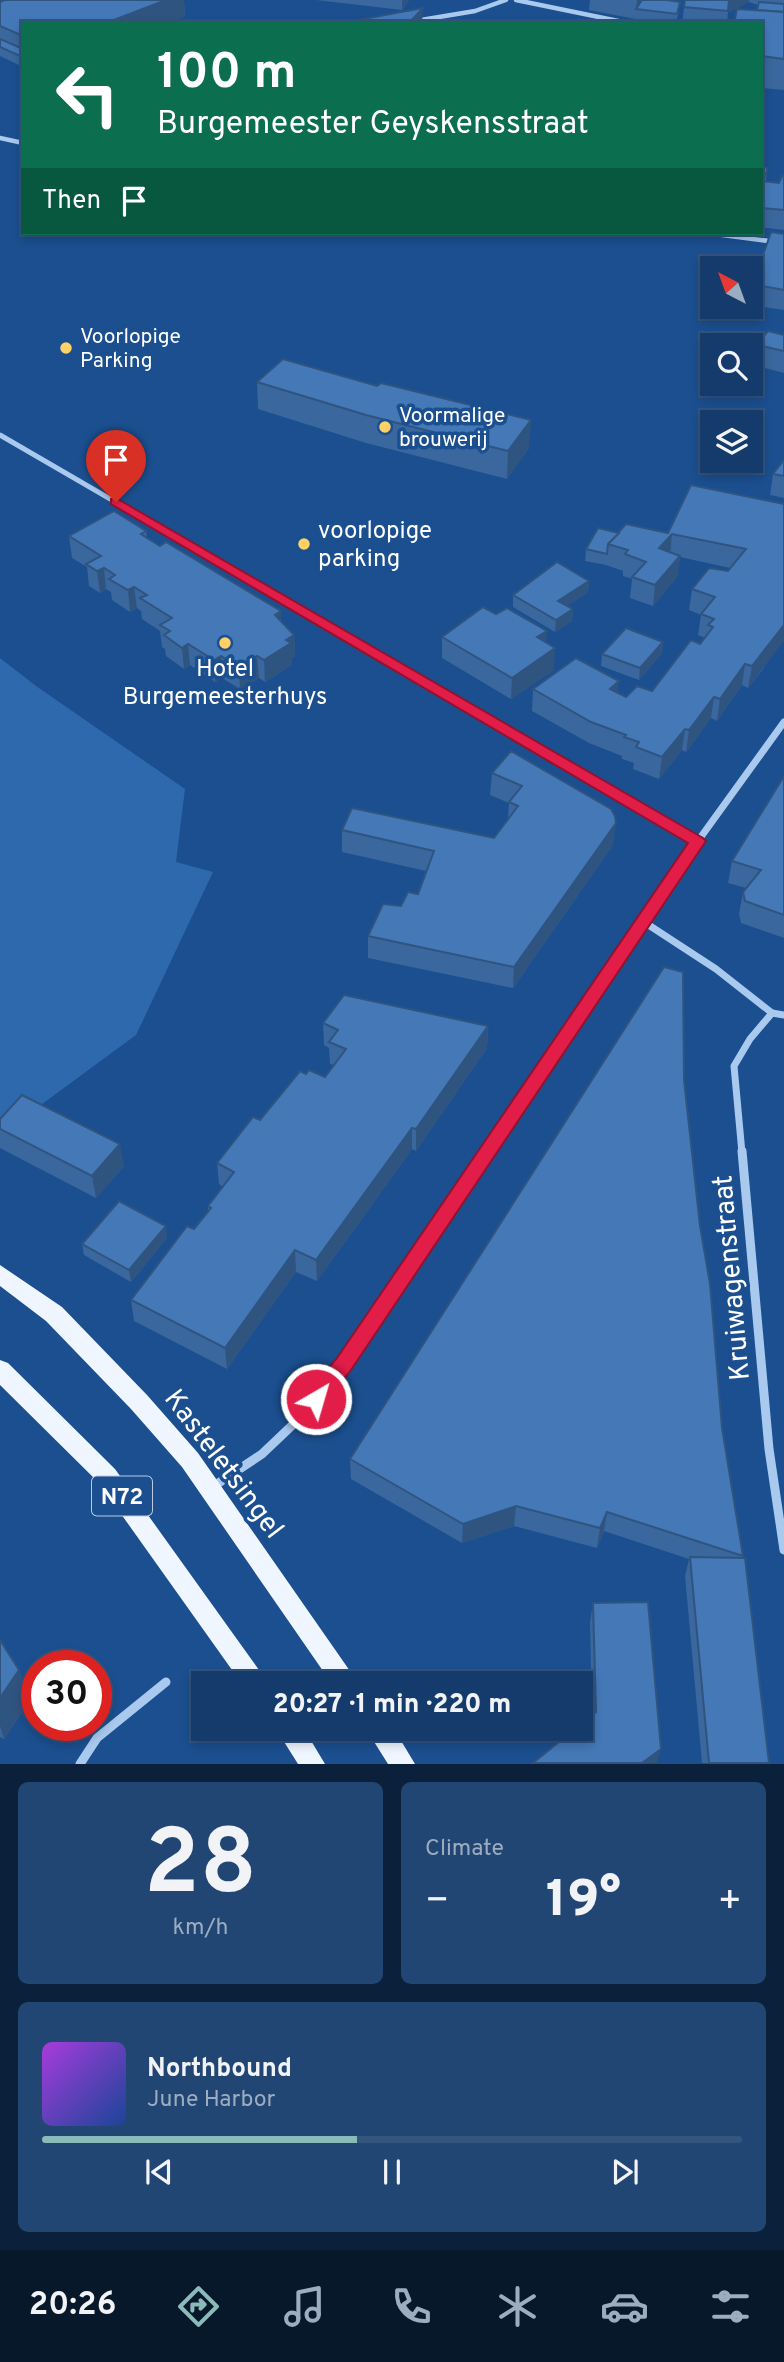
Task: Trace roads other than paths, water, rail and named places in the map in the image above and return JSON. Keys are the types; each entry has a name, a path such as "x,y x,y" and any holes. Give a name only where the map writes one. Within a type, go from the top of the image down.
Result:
{"main road":[{"name":"Kasteletsingel","path":"0,1274 63,1324 191,1460 338,1671"},
{"name":"N72","path":"0,1370 107,1476 248,1671"},
{"path":"297,1741 313,1763"},
{"path":"387,1741 403,1763"}],"street":[{"path":"416,21 475,12 506,0"},
{"path":"516,0 618,21"},
{"path":"0,138 21,143"},
{"path":"722,235 784,243"},
{"path":"0,435 698,841"},
{"path":"210,1489 262,1454 302,1416 344,1364 698,841 784,722"},
{"path":"644,922 716,969 772,1013 784,1015"},
{"name":"Kruiwagenstraat","path":"772,1013 750,1039 734,1066 769,1449 784,1550"},
{"path":"80,1763 97,1738 166,1682"}],"place":[{"name":"Voorlopige Parking","path":"66,348"},
{"name":"Voormalige brouwerij","path":"385,427"},
{"name":"voorlopige parking","path":"304,544"},
{"name":"Hotel Burgemeesterhuys","path":"225,643"}]}
